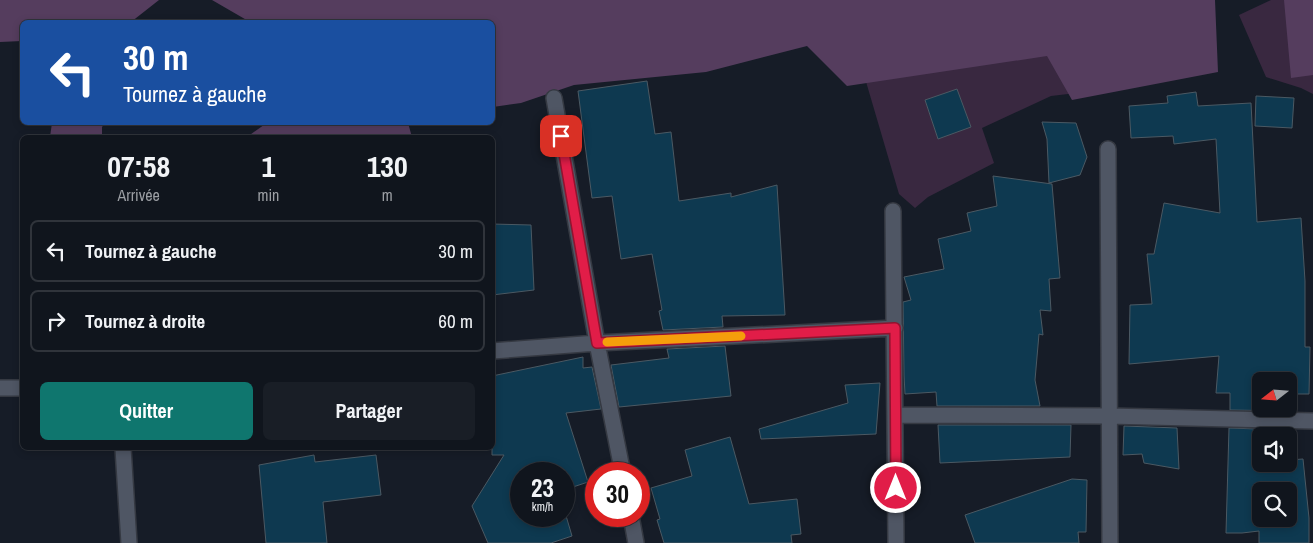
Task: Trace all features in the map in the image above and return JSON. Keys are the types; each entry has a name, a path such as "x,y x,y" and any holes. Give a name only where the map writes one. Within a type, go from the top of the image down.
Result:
{"street":[{"path":"554,98 597,343 621,462"},
{"path":"1108,149 1110,543"},
{"path":"894,211 896,543"},
{"path":"495,351 597,343 895,328"},
{"path":"0,388 20,388"},
{"path":"895,415 1109,416 1313,421"},
{"path":"123,450 129,543"},
{"path":"633,527 636,543"}],"shaded area":[{"path":"0,0 159,0 134,20 20,20 20,41 0,42"},
{"path":"212,0 1215,0 1218,72 1072,100 1047,56 847,86 807,46 706,72 574,85 521,103 495,107 495,20 247,20"},
{"path":"842,0 1212,0 1136,86 1051,96 982,128 994,163 928,197 915,208 899,194"},
{"path":"1271,0 1313,0 1313,94 1301,88 1266,77 1239,15"},
{"path":"1284,0 1313,0 1313,75 1291,78"},
{"path":"52,125 104,125 102,135 50,135"},
{"path":"264,125 409,125 411,135 250,135"}],"building":[{"path":"647,81 655,134 671,132 679,201 731,193 731,197 777,185 785,315 722,316 723,327 663,330 659,311 662,310 652,254 621,259 612,196 592,198 578,91"},
{"path":"957,89 971,127 938,139 925,100"},
{"path":"1196,92 1198,106 1251,103 1257,222 1301,218 1305,281 1305,347 1310,347 1309,394 1298,394 1298,372 1252,372 1252,410 1230,410 1230,393 1216,393 1219,356 1129,364 1130,305 1152,304 1147,254 1154,254 1164,203 1220,213 1216,139 1174,144 1173,136 1131,138 1129,106 1168,103 1167,96"},
{"path":"1256,96 1294,98 1292,128 1255,126"},
{"path":"1042,122 1076,123 1087,157 1080,175 1049,183 1047,139"},
{"path":"993,176 1052,184 1060,278 1049,279 1051,311 1040,310 1043,335 1039,334 1035,380 1040,406 937,406 936,392 905,394 903,302 911,300 904,277 944,269 938,239 971,231 967,213 997,206"},
{"path":"495,224 531,225 534,290 495,295"},
{"path":"725,346 731,396 619,407 611,365 669,358 667,349"},
{"path":"583,357 583,368 592,367 601,409 566,413 585,473 585,483 575,486 575,462 510,462 510,527 569,527 572,536 551,543 488,543 472,506 504,455 492,455 492,450 495,450 495,375"},
{"path":"880,383 876,434 761,439 759,429 848,403 845,385"},
{"path":"938,425 1071,425 1070,457 940,463"},
{"path":"1124,426 1177,428 1179,469 1144,463 1142,454 1123,455"},
{"path":"1229,428 1252,429 1252,472 1297,472 1297,459 1303,459 1309,518 1309,543 1259,543 1259,531 1226,533"},
{"path":"730,437 749,504 797,499 801,534 791,535 792,543 664,543 657,520 660,519 651,488 692,476 685,450"},
{"path":"314,455 315,462 376,455 381,495 323,502 327,543 266,543 259,465"},
{"path":"1072,479 1087,480 1086,532 1078,532 1079,543 975,543 965,515"}],"slow traffic":[{"path":"607,342 741,336"}],"route":[{"path":"561,136 597,343 895,328 896,488"}]}
